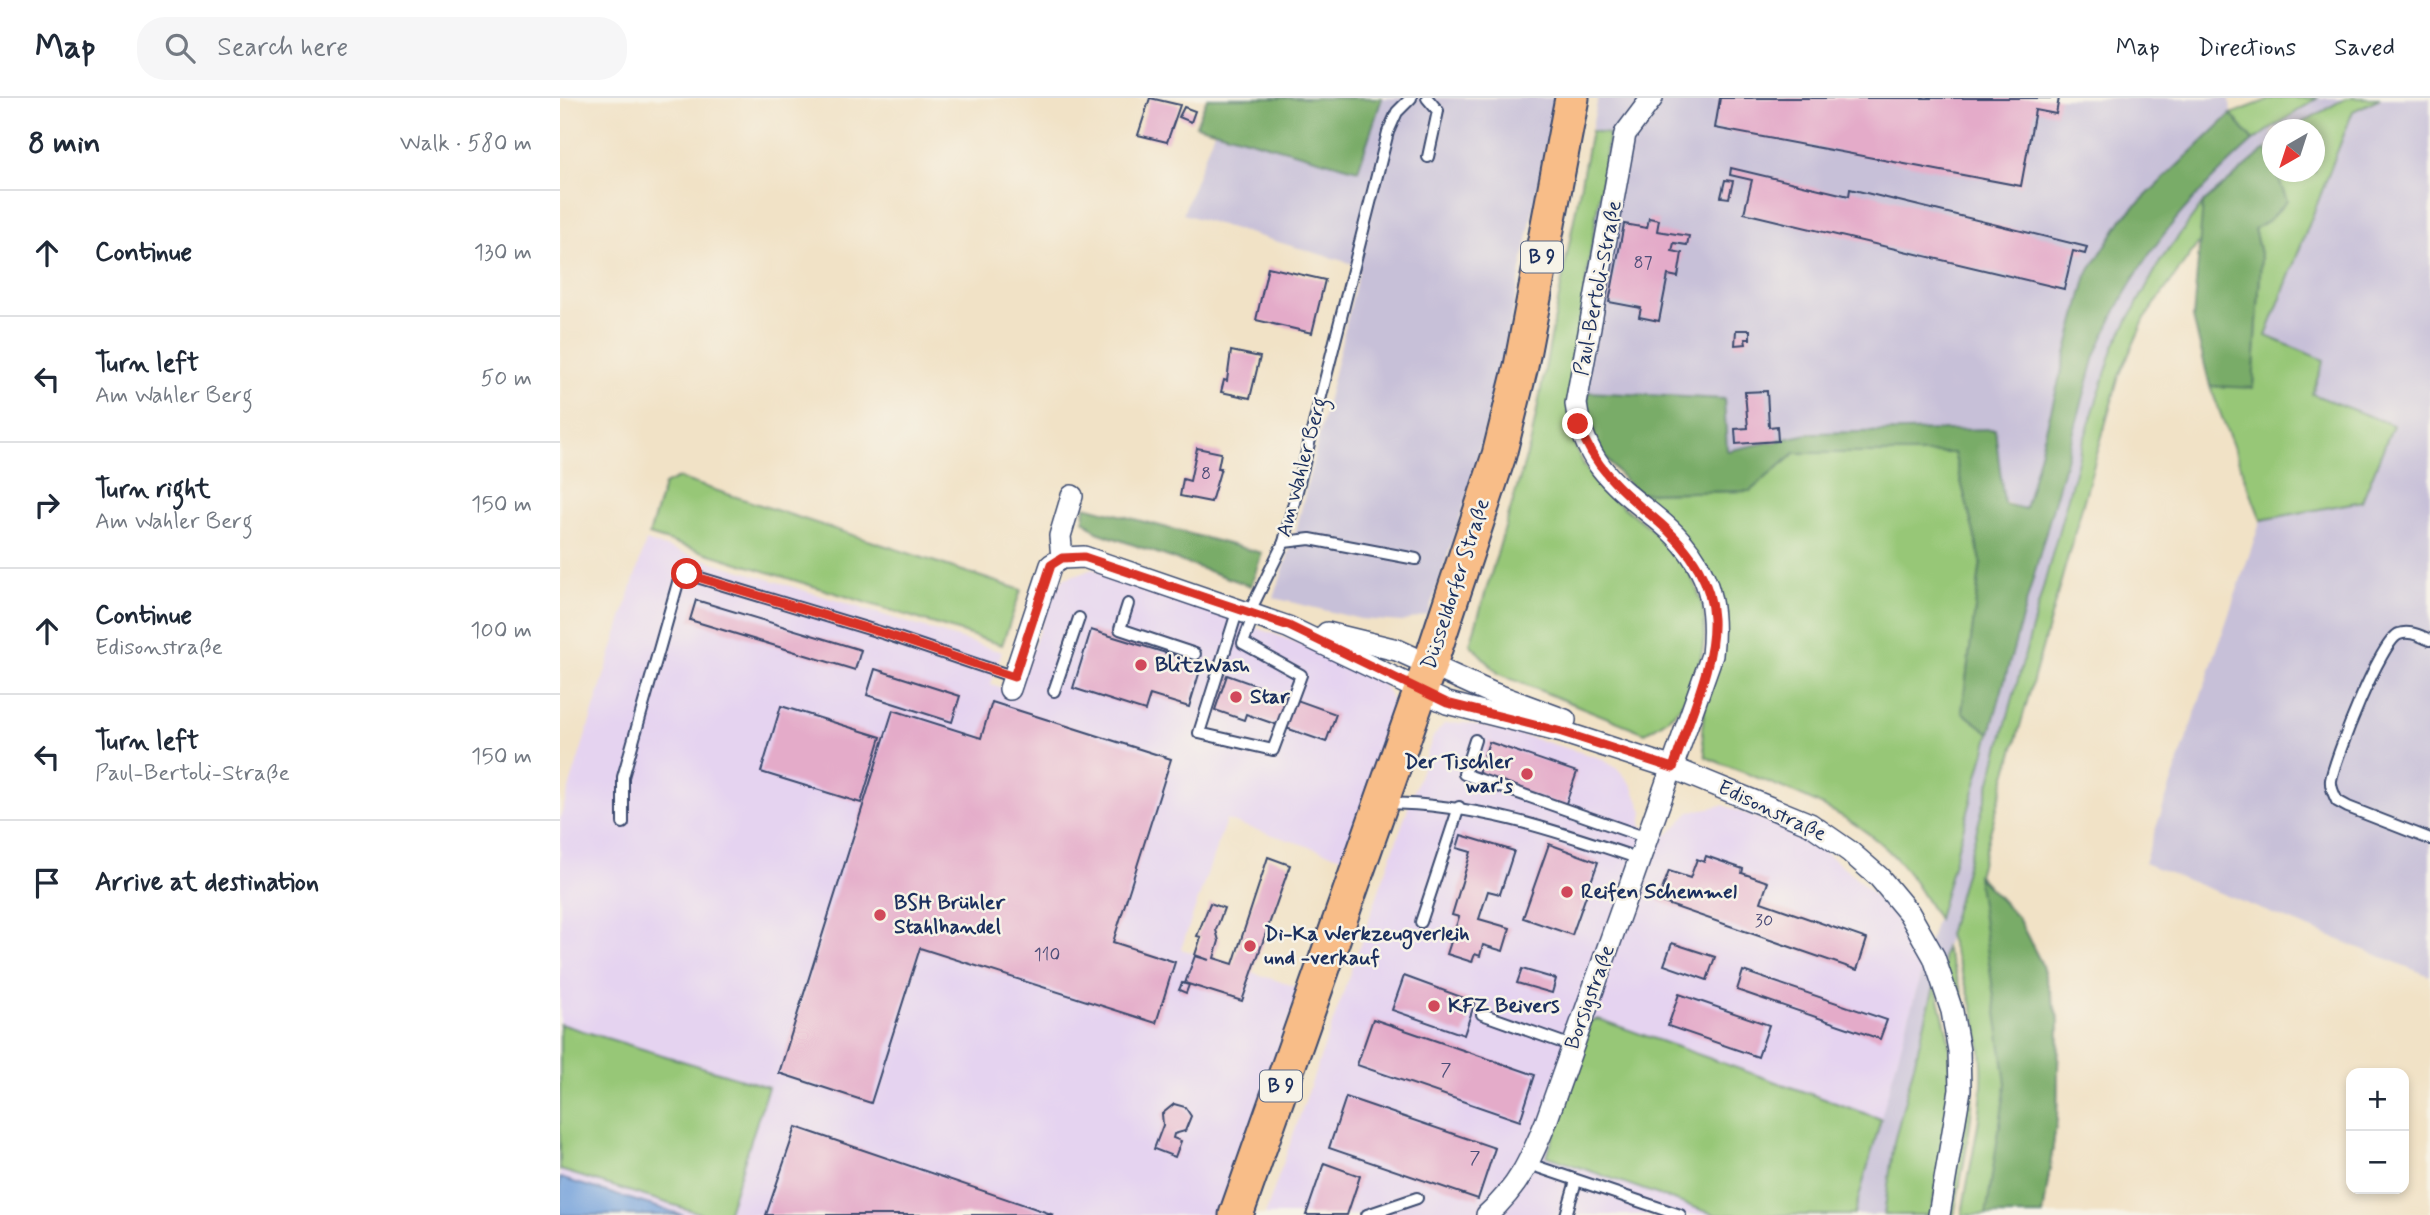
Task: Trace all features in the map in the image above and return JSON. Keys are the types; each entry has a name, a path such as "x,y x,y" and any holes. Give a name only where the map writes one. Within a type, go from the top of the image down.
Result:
{"main road":[{"name":"Düsseldorfer Straße","path":"1236,1215 1425,677 1499,455 1521,366 1572,98"}],"street":[{"name":"Paul-Bertoli-Straße","path":"1652,98 1625,134 1576,404 1586,444 1603,472 1687,549 1701,570 1708,591 1714,632 1712,655 1673,768"},
{"path":"1062,558 1060,536 1072,496"},
{"path":"1012,683 1051,565 1062,558 1084,557 1289,626 1397,650 1425,677"},
{"name":"Edisonstraße","path":"1425,677 1492,694 1601,733 1673,768 1778,809 1833,839 1886,885 1919,930 1934,957 1948,994 1959,1061 1958,1110 1940,1215"},
{"name":"Borsigstraße","path":"1487,1215 1511,1194 1529,1164 1673,768"}],"lane":[{"name":"Am Wahler Berg","path":"1247,612 1284,542 1388,132 1397,112 1411,98"},
{"path":"1427,98 1438,111 1429,157"},
{"path":"1284,542 1310,539 1416,559"},
{"path":"623,823 623,777 679,579 687,574 886,634 1012,683"},
{"path":"1128,604 1120,629 1195,654"},
{"path":"1247,612 1243,643 1301,675 1273,750 1199,733 1247,612"},
{"path":"1054,691 1079,618"},
{"path":"2430,640 2409,632 2397,634 2386,644 2375,663 2331,781 2337,801 2430,839"},
{"path":"1475,740 1464,774 1647,838"},
{"path":"1381,803 1460,807 1540,826 1640,859"},
{"path":"1420,922 1460,807"},
{"path":"1482,1014 1572,1046"},
{"path":"1529,1164 1680,1215"},
{"path":"1566,1215 1576,1181"},
{"path":"1367,1215 1417,1198"}],"shaded area":[{"path":"1382,98 1555,98 1504,357 1465,503 1428,614 1402,622 1360,619 1274,598 1296,531 1360,266 1183,214 1214,131 1358,170"},
{"path":"1598,98 2230,98 2231,114 2123,218 2087,275 2025,509 1813,433 1727,451 1588,392 1569,391 1608,142 1608,134 1591,131"},
{"path":"2317,98 2346,98 2309,119 2286,119"},
{"path":"2380,98 2430,98 2430,976 2144,863 2261,520 2362,501 2392,425 2311,394 2324,360 2266,336 2353,111"},
{"path":"2262,135 2262,153 2203,203 2161,260 2114,346 2080,453 1905,1095 1894,1142 1884,1215 1854,1215 2064,458 2095,356 2114,310 2170,222 2204,184"},
{"path":"646,541 1002,652 991,684 1016,692 1053,594 1065,578 1093,569 1307,646 1381,681 1390,695 1395,715 1345,858 1226,820 1181,949 1300,988 1222,1215 727,1215 768,1087 560,1024 560,818"},
{"path":"1465,723 1515,733 1600,758 1618,769 1632,785 1643,812 1641,826 1667,835 1690,812 1723,805 1804,836 1850,872 1893,913 1924,962 1881,1119 1598,1019 1591,1021 1547,1156 1716,1215 1265,1215 1433,737 1444,724"},
{"path":"560,1170 706,1215 560,1215"}],"green space":[{"path":"1207,98 1382,98 1358,170 1196,125"},
{"path":"2273,98 2317,98 2286,119 2262,119 2262,135 2253,141 2231,114"},
{"path":"2346,98 2380,98 2353,111 2266,336 2324,360 2312,394 2393,425 2362,501 2261,520 2210,386 2253,387 2261,258 2254,228 2268,221 2287,201 2280,182 2325,182 2325,119 2309,119"},
{"path":"2231,114 2253,141 2202,190 2160,239 2125,293 2095,356 1990,733 1962,712 1981,561 1954,453 1795,453 1750,491 1638,493 1600,448 1589,422 1588,392 1724,399 1727,451 1813,433 1995,429 2004,504 2025,509 2087,275 2123,218"},
{"path":"1591,131 1609,134 1569,391 1573,437 1583,463 1596,481 1611,497 1659,536 1687,569 1698,592 1704,621 1700,660 1684,701 1666,720 1645,733 1499,674 1470,644 1531,441"},
{"path":"2262,152 2262,182 2280,182 2287,201 2268,221 2254,229 2261,258 2253,388 2210,386 2193,318 2203,203"},
{"path":"2203,203 2202,238 2145,318 2119,376 1978,875 2018,918 2041,963 2059,1021 2057,1118 2043,1215 1962,1215 1978,1122 1982,1065 1975,1015 1948,935 2080,453 2114,346 2161,260"},
{"path":"1795,453 1954,453 1981,561 1962,712 1990,733 1938,919 1909,874 1867,833 1815,802 1706,757 1704,716 1723,643 1722,605 1697,567 1638,493 1750,491"},
{"path":"678,478 1021,590 1002,645 649,535 664,485"},
{"path":"1085,506 1262,553 1251,586 1097,532 1084,520"},
{"path":"1977,876 2018,918 2041,963 2059,1021 2057,1118 2043,1215 1986,1215 2006,1084"},
{"path":"1945,948 1959,983 1973,1049 1971,1112 1954,1215 1948,1215 1965,1122 1943,957"},
{"path":"1935,983 1949,1040 1951,1097 1931,1215 1884,1215 1894,1142"},
{"path":"1598,1019 1881,1119 1854,1215 1716,1215 1547,1156 1590,1021"},
{"path":"560,1024 768,1087 727,1215 706,1215 560,1170"}],"water":[{"path":"560,1178 683,1215 560,1215"}],"building":[{"path":"1150,98 1180,105 1167,142 1138,135"},
{"path":"1720,98 2059,98 2056,114 2035,110 2021,186 1715,128"},
{"path":"1184,107 1195,111 1191,122 1179,117"},
{"path":"1731,168 1849,196 1850,189 2087,247 2085,254 2073,251 2064,289 1744,213 1752,180 1730,175"},
{"path":"1725,180 1733,181 1729,198 1721,197"},
{"path":"1649,218 1659,220 1657,231 1689,236 1687,245 1674,243 1672,251 1682,253 1678,277 1668,275 1659,321 1639,317 1641,308 1609,302 1624,224 1647,228"},
{"path":"1268,267 1325,280 1312,333 1256,320"},
{"path":"1736,330 1750,330 1750,339 1745,339 1746,344 1735,345"},
{"path":"1231,351 1260,357 1250,398 1221,392 1224,380 1227,381"},
{"path":"1767,391 1769,427 1777,426 1778,441 1736,444 1735,429 1748,428 1745,392"},
{"path":"1197,448 1221,453 1218,468 1221,468 1211,502 1180,496 1183,479 1190,481"},
{"path":"696,600 861,650 855,670 690,620"},
{"name":"BlitzWash","path":"1091,630 1202,664 1189,707 1150,695 1145,711 1073,688"},
{"path":"875,669 960,696 952,722 867,695"},
{"path":"1227,675 1336,714 1326,742 1246,714 1244,720 1215,710"},
{"name":"BSH Brühler Stahlhandel","path":"992,702 1171,759 1113,942 1175,962 1156,1023 920,948 871,1103 779,1073 893,710 981,738"},
{"path":"781,706 881,737 861,803 761,772"},
{"name":"Der Tischler war's","path":"1489,742 1577,772 1565,806 1477,776"},
{"path":"1461,835 1514,851 1500,894 1488,891 1479,919 1510,928 1503,951 1483,945 1480,956 1475,954 1472,962 1447,954 1459,917 1452,915 1471,852 1457,848"},
{"name":"Reifen Schemmel","path":"1549,844 1598,862 1572,935 1523,918"},
{"path":"1706,856 1743,869 1742,873 1768,882 1761,902 1867,939 1857,970 1658,901 1669,871 1690,878 1697,859 1704,862"},
{"path":"1268,857 1290,865 1242,1001 1185,983 1195,956 1209,960 1195,955 1201,937 1197,936 1210,903 1224,908 1216,930 1219,941 1214,958 1233,964"},
{"path":"1672,943 1715,957 1707,980 1664,965"},
{"path":"1522,969 1556,979 1552,993 1517,983"},
{"path":"1743,971 1887,1020 1880,1039 1737,990"},
{"name":"KFZ Beivers","path":"1404,976 1475,1002 1464,1035 1392,1010"},
{"path":"1182,983 1189,985 1186,993 1179,990"},
{"path":"1679,994 1769,1025 1758,1057 1668,1026"},
{"path":"1373,1019 1535,1075 1520,1121 1357,1065"},
{"path":"1346,1097 1495,1148 1478,1199 1329,1148"},
{"path":"1174,1104 1185,1107 1191,1116 1185,1131 1174,1134 1173,1138 1181,1141 1175,1157 1154,1149 1163,1125 1162,1114"},
{"path":"796,1127 1054,1215 766,1215"},
{"path":"1324,1163 1360,1176 1347,1215 1306,1215"}],"place":[{"name":"BlitzWash","path":"1141,665"},
{"name":"Star","path":"1236,697"},
{"name":"Der Tischler war's","path":"1527,774"},
{"name":"Reifen Schemmel","path":"1567,892"},
{"name":"BSH Brühler Stahlhandel","path":"880,915"},
{"name":"Di-Ka Werkzeugverleih und -verkauf","path":"1250,946"},
{"name":"KFZ Beivers","path":"1434,1006"}],"route":[{"path":"687,574 886,634 1014,677 1051,565 1062,558 1084,557 1289,626 1447,703 1601,743 1673,768 1712,655 1713,613 1708,591 1701,570 1687,549 1603,472 1586,444 1578,424"}]}
